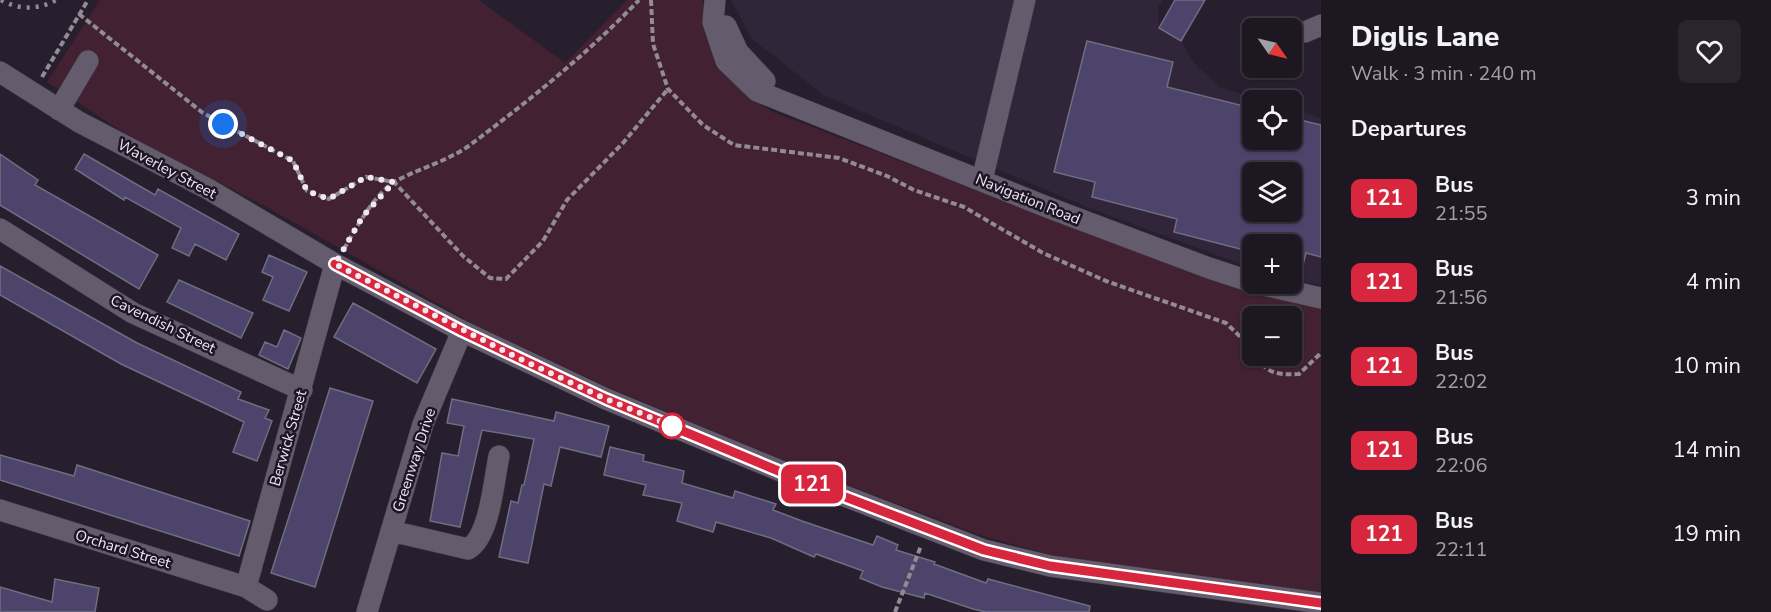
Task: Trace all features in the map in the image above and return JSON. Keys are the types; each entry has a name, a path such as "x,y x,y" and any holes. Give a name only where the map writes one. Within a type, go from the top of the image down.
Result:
{"street":[{"name":"Navigation Road","path":"715,0 713,22 726,61 757,91 805,112 1198,264 1242,279"},
{"name":"Navigation Road","path":"720,0 725,23 738,52 772,89 805,112"},
{"path":"982,180 1025,0"},
{"path":"58,110 88,61"},
{"name":"Waverley Street","path":"0,72 58,110 208,189 335,264 462,331 606,399 928,529 984,550 1050,566 1321,603"},
{"name":"Cavendish Street","path":"0,229 133,313 302,390"},
{"name":"Berwick Street","path":"246,587 335,264"},
{"path":"1302,294 1321,298"},
{"name":"Greenway Drive","path":"368,605 423,424 462,331"},
{"path":"391,531 468,549 477,544 483,532 499,456"},
{"name":"Orchard Street","path":"0,510 246,587"},
{"path":"246,587 267,600"}],"path":[{"path":"32,93 88,0"},
{"path":"335,264 363,216 394,182 461,152 524,105 595,45 639,0"},
{"path":"651,0 653,44 668,88 703,125 734,145 838,158 887,176 914,190 964,207 1043,253 1106,281 1226,323 1242,338"},
{"path":"79,14 203,113 293,161 307,191 329,199 366,177 394,182 463,256 490,278 506,279 543,241 567,200 623,143 668,88"},
{"path":"1263,366 1276,375 1299,374 1321,353"},
{"path":"895,612 928,529"}],"shaded area":[{"path":"100,0 479,0 565,63 627,0 702,0 715,66 752,99 773,112 1183,269 1242,289 1242,294 1257,294 1321,307 1321,592 1055,556 982,536 800,467 610,388 479,327 261,204 124,133 47,82"},
{"path":"731,0 1163,0 1158,8 1159,28 1181,41 1194,63 1221,88 1242,94 1242,150 1302,150 1302,112 1321,118 1321,285 1302,282 1302,234 1242,234 1242,264 1089,208 825,96 752,39"}],"building":[{"path":"1175,0 1205,0 1181,41 1159,28"},
{"path":"1087,41 1173,62 1167,87 1242,106 1242,150 1302,150 1302,120 1321,125 1321,257 1306,253 1302,268 1302,234 1242,234 1242,249 1174,232 1177,219 1092,197 1095,182 1054,172"},
{"path":"0,154 38,180 35,185 158,255 139,289 0,205"},
{"path":"84,154 155,195 158,189 239,234 226,260 195,244 189,256 172,248 181,228 125,197 124,200 75,169"},
{"path":"269,255 307,272 289,311 263,300 273,277 262,272"},
{"path":"0,266 137,343 241,392 238,399 269,410 265,418 272,421 257,461 233,452 244,422 121,364 0,295"},
{"path":"179,280 253,313 241,338 167,302"},
{"path":"353,303 436,349 417,383 334,337"},
{"path":"284,330 301,338 288,369 259,355 265,342 277,347"},
{"path":"330,388 373,401 315,587 271,573"},
{"path":"452,399 554,421 556,412 609,426 601,457 560,447 551,486 544,484 528,563 499,557 511,501 518,503 534,439 482,430 460,527 430,521 442,453 458,456 464,426 447,423"},
{"path":"610,447 644,455 643,461 684,471 682,483 733,498 735,491 776,504 773,510 873,545 877,536 898,545 896,550 935,562 934,564 986,583 988,579 1090,606 1089,612 986,612 925,593 924,598 882,587 860,578 863,571 816,554 814,557 771,538 716,522 713,532 677,521 682,503 643,495 646,485 604,475"},
{"path":"0,455 74,476 77,465 250,521 239,556 0,480"},
{"path":"55,579 99,588 95,612 0,612 0,587 52,602"}],"railway":[{"path":"1,0 14,6 28,8 43,6 56,0"}],"bus line":[{"name":"121","path":"335,264 462,331 606,399 793,477 984,550 1050,566 1321,603"}],"route":[{"path":"223,124 293,161 307,191 329,199 366,177 394,182 363,216 335,264 516,357 606,399 672,426"}]}
